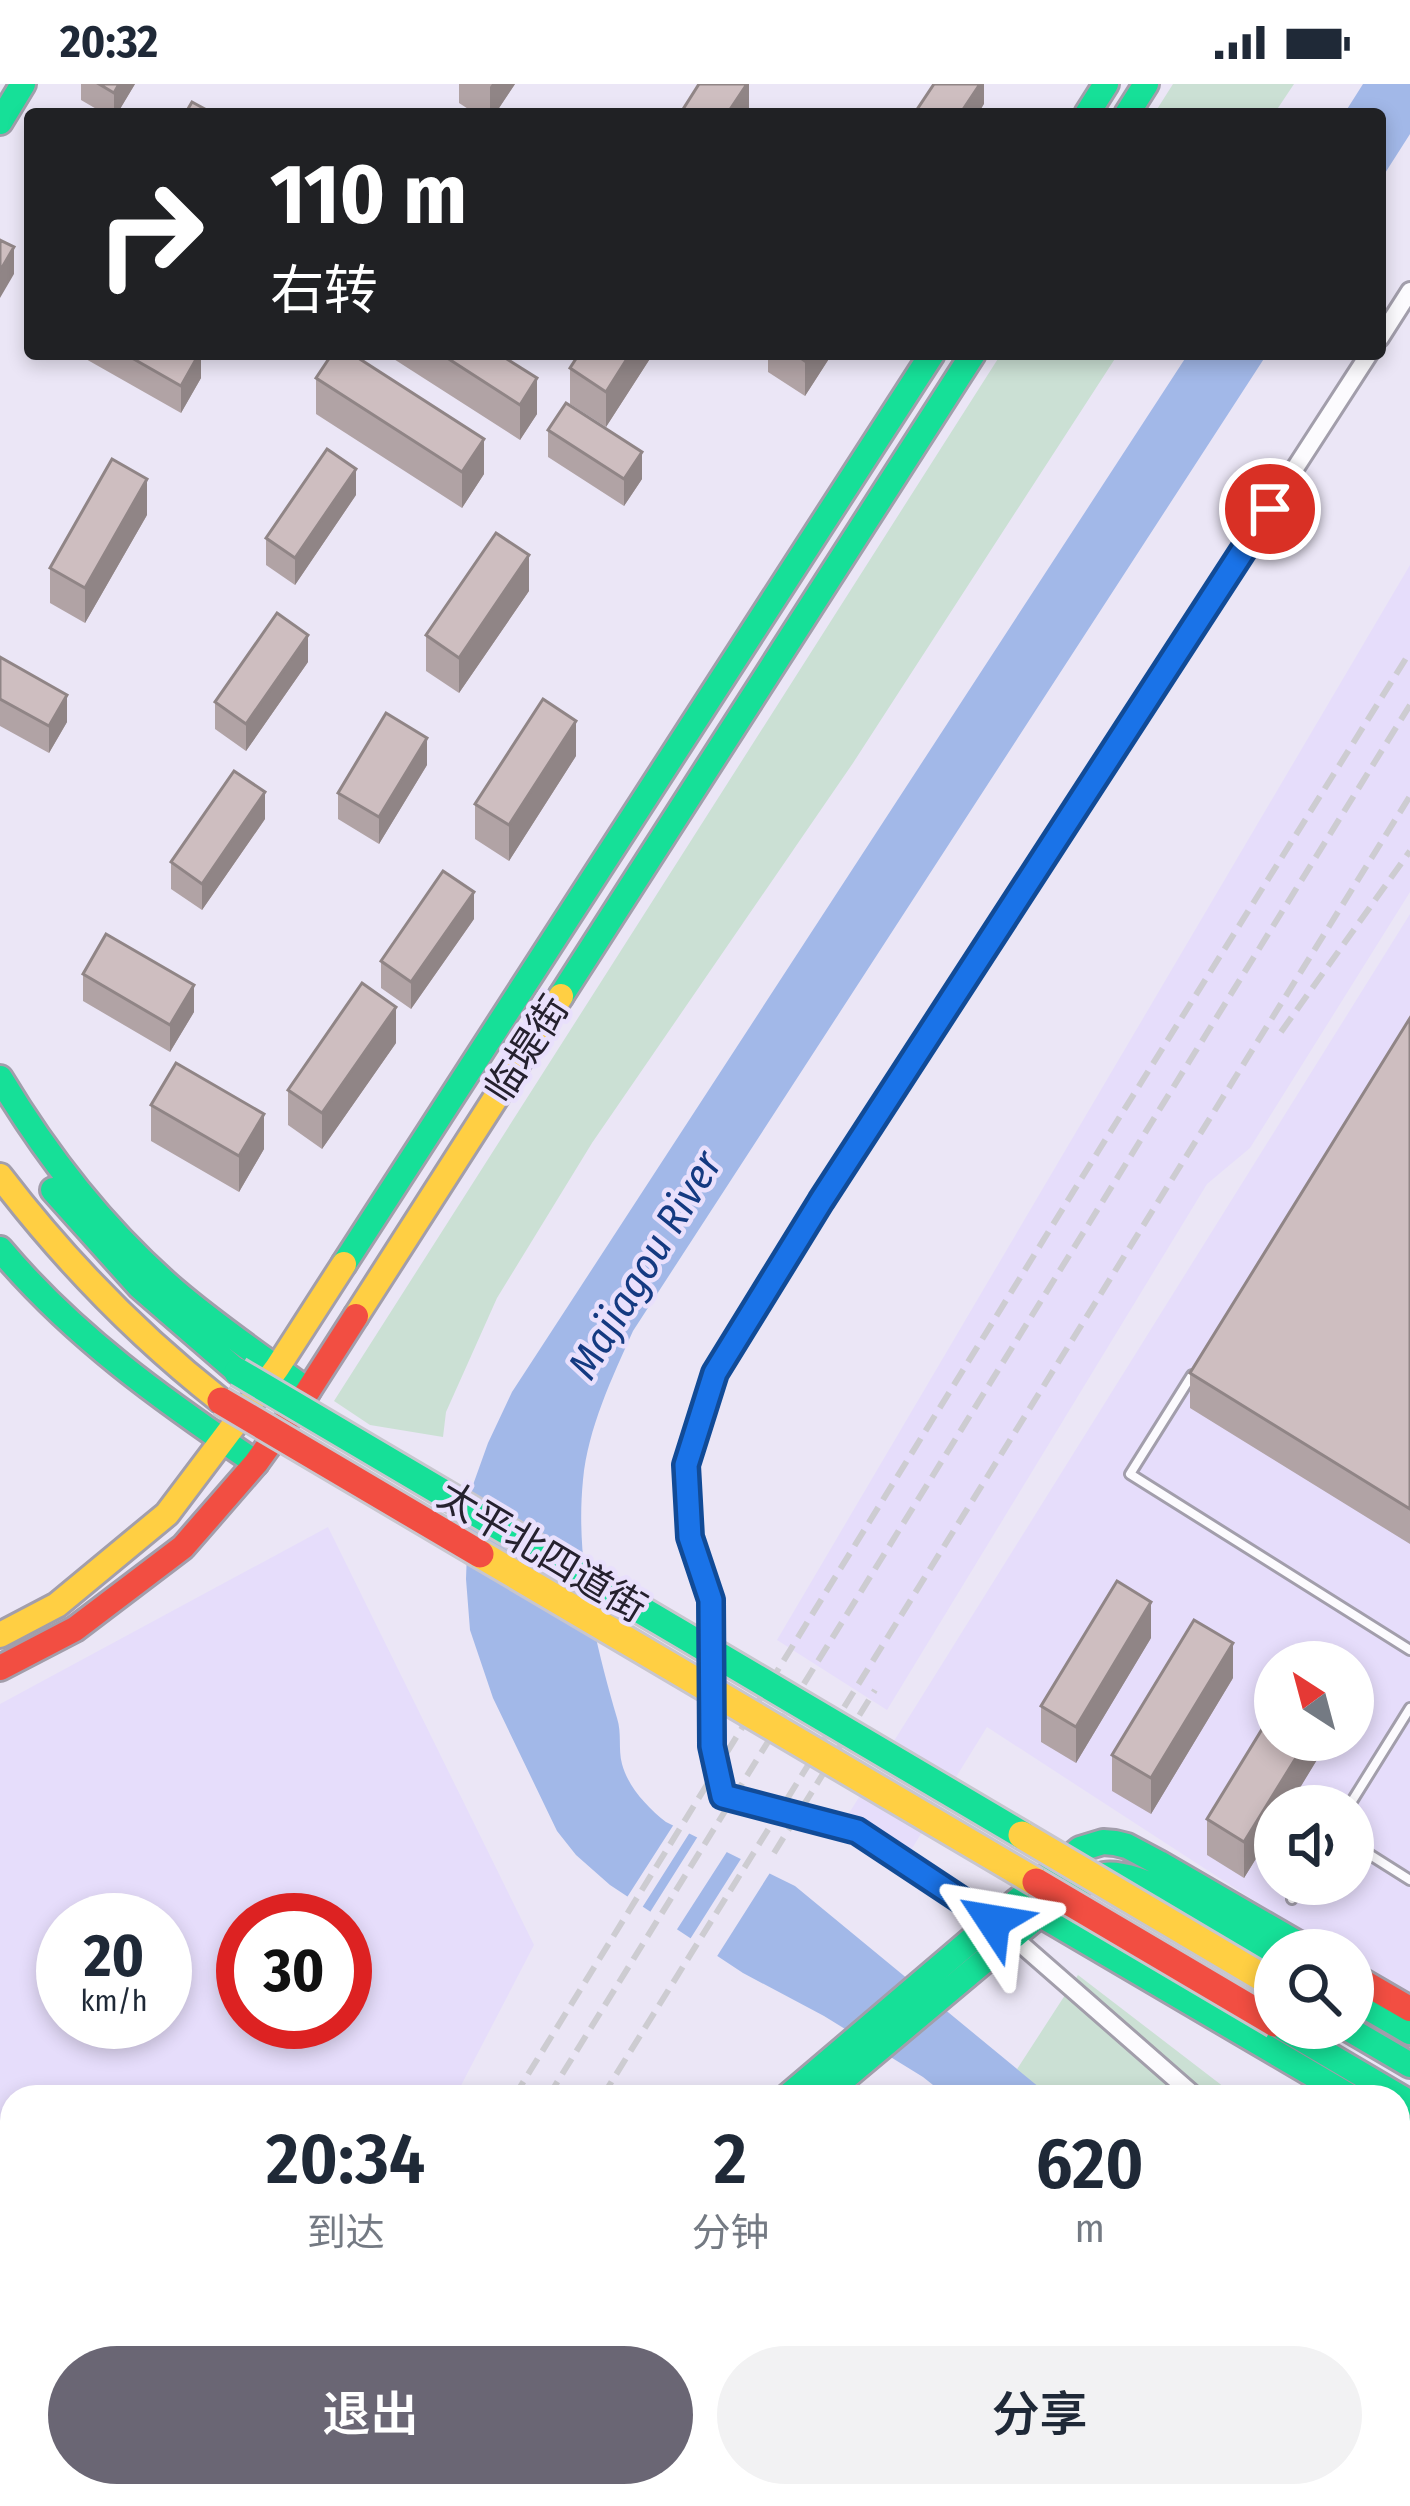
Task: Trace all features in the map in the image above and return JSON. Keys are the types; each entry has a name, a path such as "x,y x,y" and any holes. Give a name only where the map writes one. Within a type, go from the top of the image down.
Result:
{"main road":[{"path":"0,122 23,84"},
{"name":"临堤街","path":"0,1635 57,1605 167,1514 277,1368 928,360"},
{"name":"临堤街","path":"0,1668 75,1629 183,1547 256,1463 308,1391 969,360"},
{"path":"0,1078 44,1150 85,1201 160,1279 308,1391"},
{"name":"太平北四道街","path":"0,1112 43,1178 112,1261 238,1372 1254,1973"},
{"name":"太平北四道街","path":"0,1176 89,1287 220,1401 1254,2011"},
{"path":"0,1249 99,1348 256,1463"},
{"path":"829,2085 1028,1908 1080,1849 1103,1842 1127,1846 1273,1929"},
{"path":"1028,1908 1079,1883 1111,1874 1128,1875 1254,1943"},
{"path":"1028,1908 1330,2085"},
{"path":"1374,1988 1410,2009"},
{"path":"1374,2011 1410,2032"},
{"path":"1374,2044 1410,2065"},
{"path":"1319,2049 1380,2085"}],"street":[{"path":"1386,329 1410,291"},
{"path":"1182,2085 1003,1928 857,1831 723,1796 712,1746 711,1600 690,1537 686,1465 715,1373 821,1201 1366,360"}],"lane":[{"path":"1194,1373 1130,1474 1410,1650"},
{"path":"1362,1785 1410,1708"},
{"path":"1374,1857 1410,1880"}],"shaded area":[{"path":"1410,565 1410,892 1250,1148 1207,1184 887,1710 777,1640"},
{"path":"1410,914 1410,2002 1374,1979 1374,1929 1298,1929 1261,1905 1374,1905 1374,1785 1254,1785 1254,1901 987,1727 911,1850 846,1818"},
{"path":"328,1527 534,1945 461,2085 0,2085 0,1704"}],"green space":[{"path":"1173,84 1294,84 1278,108 1158,108"},
{"path":"997,360 1114,360 853,763 592,1143 497,1298 446,1412 443,1437 370,1425 334,1401"},
{"path":"1078,1975 1221,2085 1007,2085"}],"water":[{"path":"1363,84 1410,84 1410,134 1386,172 1386,108 1348,108"},
{"name":"Majiagou River","path":"1184,360 1263,360 633,1331 595,1422 583,1480 582,1540 589,1600 618,1724 622,1764 646,1804 666,1822 795,1886 1036,2085 933,2085 824,2016 743,1973 610,1885 557,1831 493,1698 470,1630 466,1579 469,1496 512,1392"}],"pier":[{"path":"676,1821 692,1829 640,1911 624,1902"},
{"path":"700,1833 730,1847 674,1934 647,1917"},
{"path":"744,1854 773,1868 714,1961 687,1944"}],"building":[{"path":"699,84 747,84 731,108 684,108"},
{"path":"934,84 980,84 964,108 918,108"},
{"path":"0,240 14,247 0,271"},
{"path":"136,360 196,360 181,386"},
{"path":"328,360 361,360 484,439 462,472 316,378"},
{"path":"450,360 508,360 537,378 520,405"},
{"path":"575,360 626,360 606,392 570,368"},
{"path":"566,403 642,452 624,479 548,430"},
{"path":"327,449 356,469 295,558 266,538"},
{"path":"112,459 147,479 85,588 50,568"},
{"path":"496,533 529,555 459,658 426,635"},
{"path":"277,613 308,635 246,724 215,702"},
{"path":"0,657 67,695 49,726 0,699"},
{"path":"543,699 576,721 509,825 475,804"},
{"path":"386,713 427,738 379,817 338,793"},
{"path":"234,771 265,792 202,884 171,862"},
{"path":"443,871 474,892 411,982 381,961"},
{"path":"106,934 194,985 170,1025 83,974"},
{"path":"362,983 396,1007 322,1113 288,1090"},
{"path":"1410,1018 1410,1509 1190,1373"},
{"path":"176,1063 264,1114 239,1156 151,1105"},
{"path":"1117,1581 1151,1602 1076,1727 1041,1706"},
{"path":"1194,1620 1233,1643 1151,1778 1112,1755"},
{"path":"1254,1742 1254,1761 1294,1761 1279,1785 1254,1785 1254,1826 1244,1842 1207,1819"}],"railway":[{"path":"521,2085 1410,652"},
{"path":"555,2085 1410,705"},
{"path":"609,2085 1410,796"},
{"path":"1281,1032 1410,851"},
{"path":"774,1853 875,1690"}],"traffic: fast":[{"path":"0,122 23,84"},
{"path":"1091,108 1106,84"},
{"path":"1131,108 1146,84"},
{"path":"344,1264 928,360"},
{"path":"561,996 969,360"},
{"path":"0,1078 58,1164 124,1243 191,1304 308,1391"},
{"path":"53,1190 140,1287 238,1372"},
{"path":"0,1249 89,1338 153,1391 256,1463"},
{"path":"238,1372 1022,1835"},
{"path":"1254,2040 1017,1901 1080,1849 1115,1843 1273,1929"},
{"path":"1047,1908 1088,1880 1121,1876 1191,1904 1254,1942"},
{"path":"801,2085 1017,1901"},
{"path":"836,2085 1039,1915"},
{"path":"1374,2011 1410,2032"},
{"path":"1374,2044 1410,2065"},
{"path":"1269,2049 1331,2085"},
{"path":"1319,2049 1380,2085"}],"traffic: slow":[{"path":"356,1316 561,996"},
{"path":"0,1176 103,1296 221,1401"},
{"path":"0,1635 57,1605 167,1514 277,1368 344,1264"},
{"path":"480,1554 1036,1882"},
{"path":"1022,1835 1254,1973"}],"traffic: jam":[{"path":"0,1668 75,1629 183,1547 256,1463 356,1316"},
{"path":"221,1401 480,1554"},
{"path":"1036,1882 1254,2011"},
{"path":"1374,1988 1410,2009"}],"route":[{"path":"993,1921 857,1831 723,1796 712,1746 711,1600 690,1537 686,1465 715,1373 821,1201 1270,509"}]}
